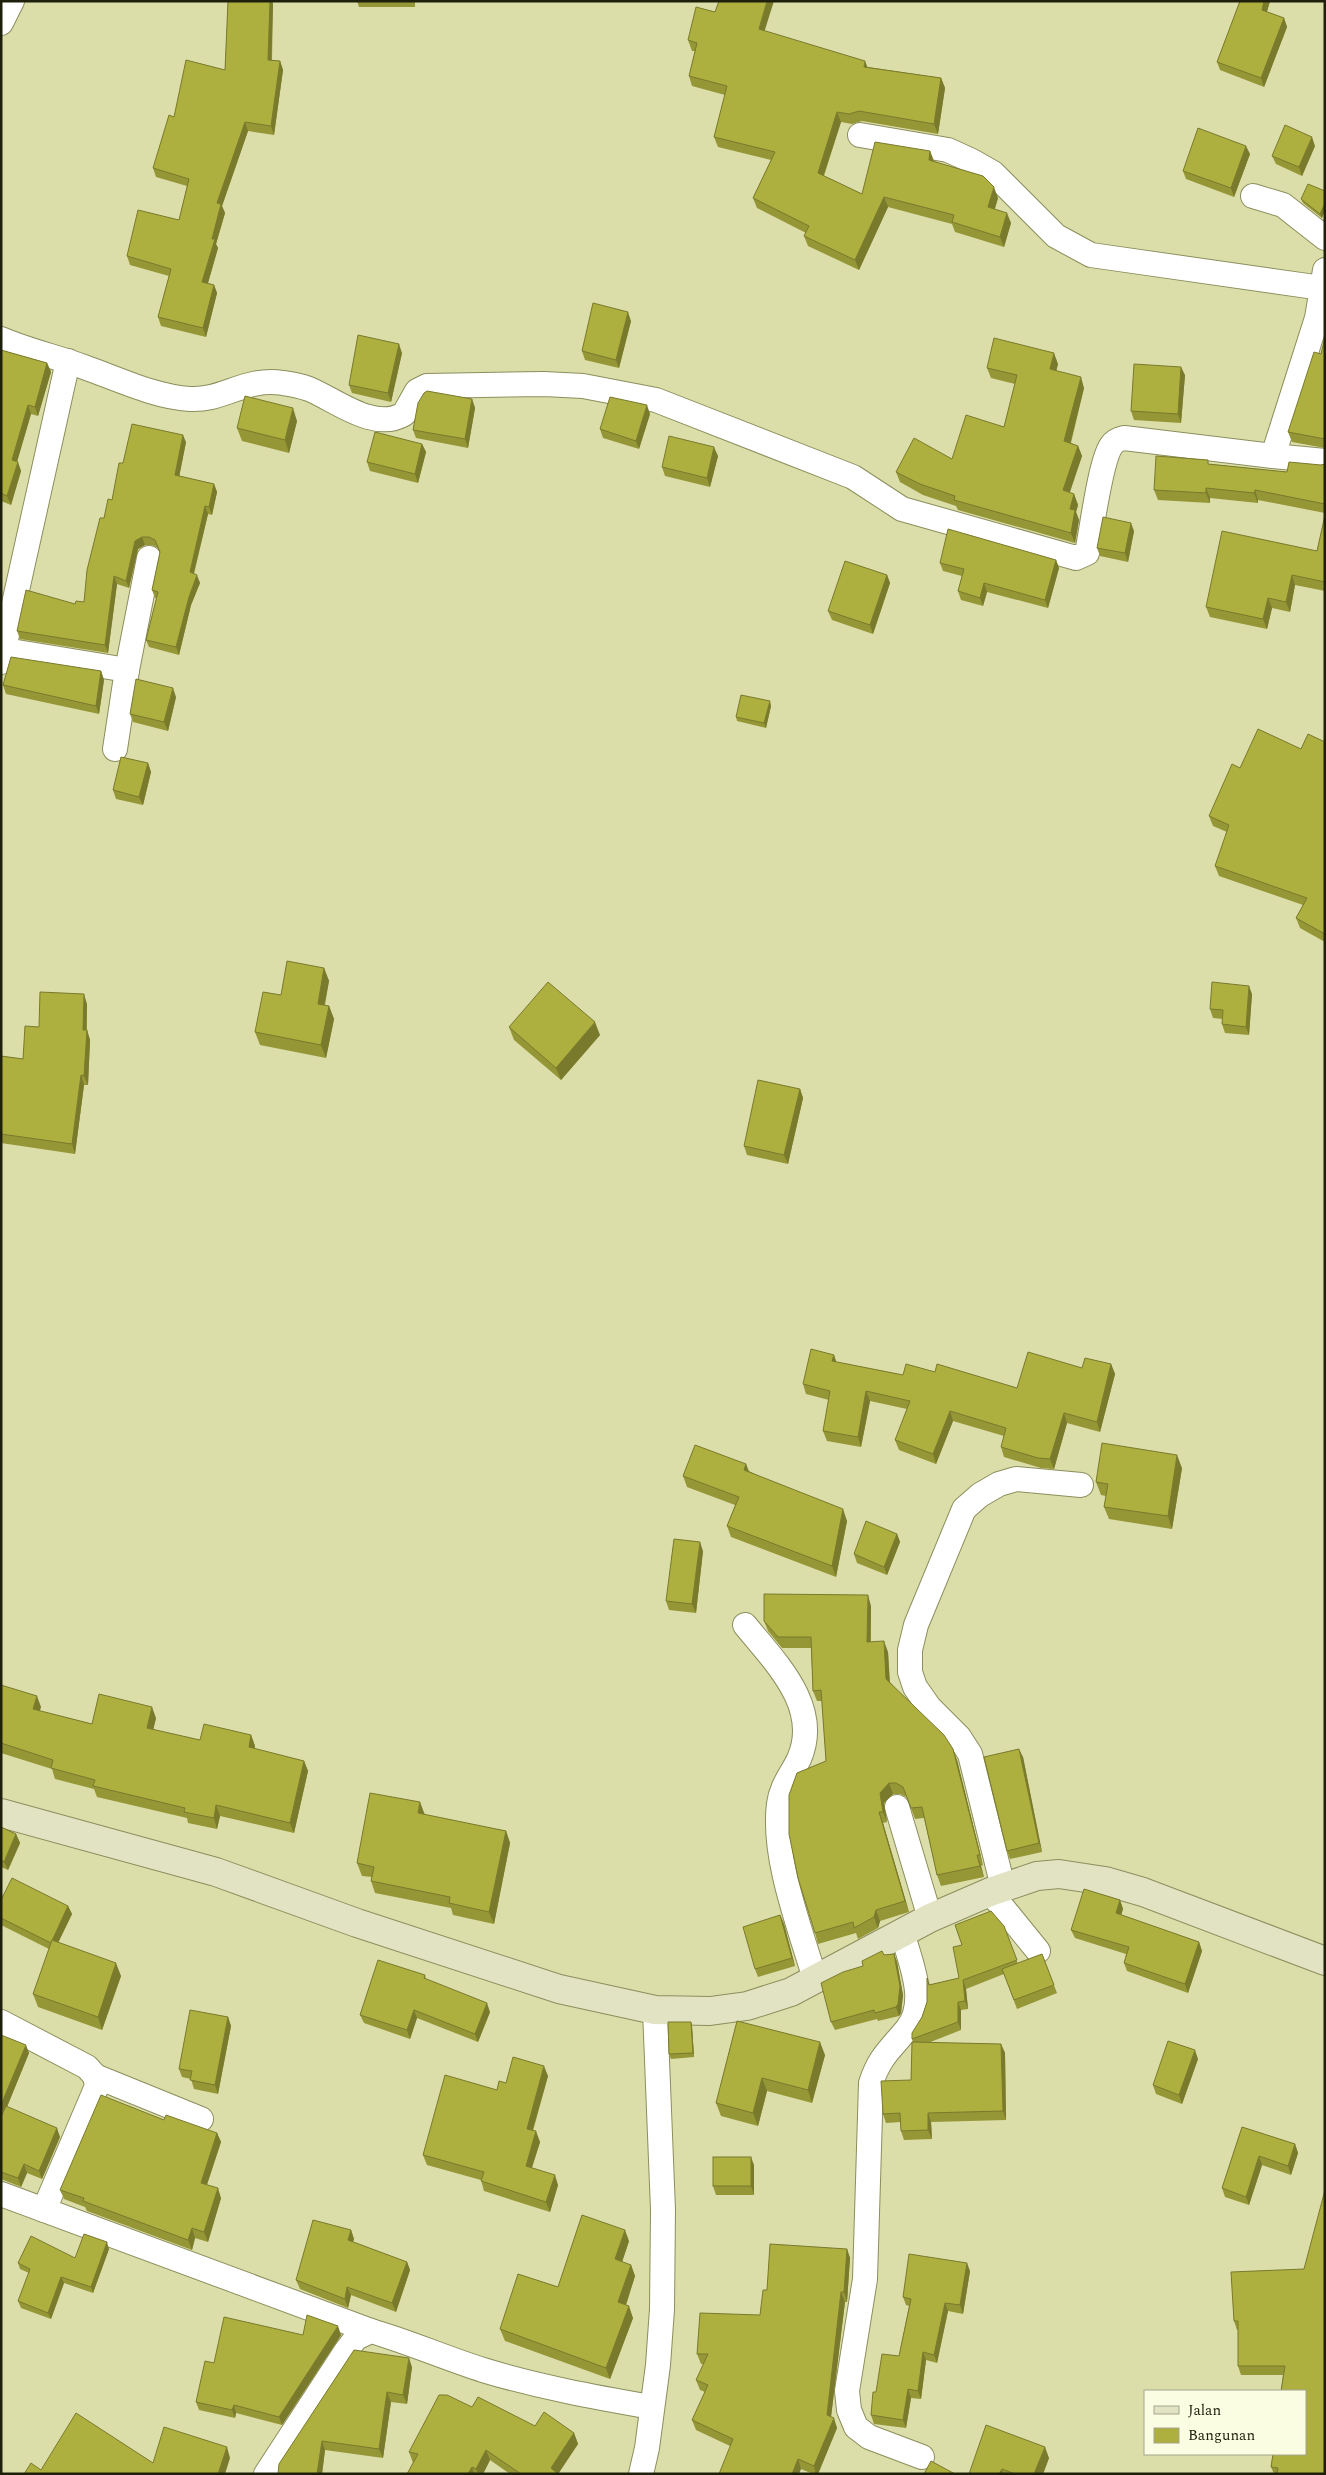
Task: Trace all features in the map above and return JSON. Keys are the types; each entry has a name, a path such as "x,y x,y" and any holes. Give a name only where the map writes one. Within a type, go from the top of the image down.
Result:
{"street":[{"path":"1,23 12,1"},
{"path":"860,135 948,150 972,161 994,173 1056,236 1091,255 1323,279 1317,318 1273,456"},
{"path":"1253,196 1283,204 1325,238"},
{"path":"1,340 171,396 191,399 210,398 238,386 257,382 282,383 308,389 356,413 376,418 392,418 404,414 417,392 427,386 544,384 583,386 625,393 656,400 816,461 853,477 902,509 1076,558 1087,553 1110,446 1119,439 1124,438 1325,461"},
{"path":"68,361 3,656 127,670"},
{"path":"115,749 127,670 149,558"},
{"path":"1038,1950 997,1890 970,1754 959,1737 929,1707 915,1687 910,1672 910,1650 916,1625 964,1509 980,1494 999,1484 1016,1479 1081,1485"},
{"path":"745,1626 796,1692 805,1716 804,1741 799,1758 784,1784 779,1803 779,1830 783,1862 792,1901 815,1978"},
{"path":"897,1807 930,1918"},
{"path":"1,1812 216,1872 357,1924 559,1989 655,2010 710,2011 747,2006 791,1992 930,1918 1036,1876 1059,1874 1105,1880 1143,1892 1325,1961"},
{"path":"902,1932 918,1995 916,2012 908,2028 888,2048 876,2067 870,2083 865,2279 847,2391 849,2410 856,2427 869,2437 922,2457"},
{"path":"641,2474 647,2448 658,2365 662,2309 663,2250 655,2010"},
{"path":"1,2022 44,2047 87,2068 95,2076 201,2119"},
{"path":"44,2210 97,2086 95,2076"},
{"path":"1,2194 371,2331 500,2374 570,2393 651,2407"},
{"path":"266,2474 346,2351 356,2338 371,2331"}],"building":[{"path":"228,1 270,1 268,60 280,61 271,126 245,122 217,203 221,204 212,239 215,239 202,282 214,285 203,328 158,317 171,269 127,256 138,210 179,220 189,179 153,168 169,115 174,117 186,60 225,70"},
{"path":"719,1 767,1 759,29 865,61 864,67 941,78 934,124 859,111 849,114 837,112 818,173 862,194 875,142 930,151 929,160 983,176 994,187 988,207 1007,213 1000,237 952,222 954,215 884,197 855,260 804,236 809,226 753,198 775,152 714,137 727,86 689,76 697,43 688,40 696,7 715,12"},
{"path":"1240,1 1264,1 1262,10 1284,18 1261,78 1217,62"},
{"path":"1285,125 1312,137 1299,167 1272,156"},
{"path":"1198,128 1246,146 1231,188 1183,171"},
{"path":"1308,184 1325,191 1325,203 1320,214 1301,199"},
{"path":"593,303 628,312 616,360 582,351"},
{"path":"358,335 399,344 388,393 349,385"},
{"path":"1325,337 1325,439 1288,432 1314,352 1321,354"},
{"path":"994,338 1054,353 1050,369 1081,377 1064,441 1078,446 1063,490 1074,494 1070,509 1075,510 1071,533 954,500 955,496 920,484 896,472 914,438 952,459 966,415 1004,427 1017,375 987,368"},
{"path":"1,350 47,363 35,407 28,405 12,460 18,462 7,496 1,493"},
{"path":"1134,364 1181,367 1178,414 1131,411"},
{"path":"427,391 472,399 465,439 413,430 418,403"},
{"path":"245,396 293,408 285,440 237,428"},
{"path":"610,397 647,405 636,441 600,429"},
{"path":"132,424 183,435 175,475 214,484 209,507 205,506 190,572 197,575 189,597 176,647 146,640 158,592 152,590 160,552 155,540 149,537 142,537 135,541 126,581 114,576 105,645 17,631 26,590 75,604 76,601 84,602 87,570 100,518 104,518 108,499 112,500 119,463 123,463"},
{"path":"375,432 422,444 415,474 367,462"},
{"path":"669,436 714,447 707,478 662,467"},
{"path":"1156,456 1208,460 1208,464 1287,472 1289,462 1325,464 1325,504 1255,490 1254,493 1206,488 1206,493 1154,490"},
{"path":"1325,515 1325,582 1292,575 1286,602 1268,598 1263,619 1206,607 1222,531 1317,551"},
{"path":"1103,517 1131,523 1125,553 1097,548"},
{"path":"948,529 1056,560 1045,600 984,583 980,598 958,591 964,569 940,563"},
{"path":"845,561 887,575 870,625 828,611"},
{"path":"11,657 101,671 96,706 3,685"},
{"path":"136,679 173,688 164,722 130,714"},
{"path":"741,695 770,701 764,723 736,717"},
{"path":"1258,729 1301,749 1308,734 1325,742 1325,934 1296,918 1307,898 1215,866 1229,825 1209,816 1232,764 1240,768"},
{"path":"121,757 148,763 139,797 113,790"},
{"path":"287,961 324,968 318,1004 329,1006 321,1045 255,1032 263,992 281,995"},
{"path":"548,982 595,1022 556,1068 509,1027"},
{"path":"1212,982 1249,986 1246,1027 1222,1024 1223,1010 1210,1009"},
{"path":"40,992 84,994 83,1030 87,1030 84,1076 81,1075 72,1144 1,1134 1,1056 23,1059 25,1026 39,1027"},
{"path":"758,1080 800,1089 784,1155 744,1146"},
{"path":"811,1349 834,1355 832,1361 903,1375 906,1364 935,1372 937,1364 1017,1388 1028,1352 1082,1368 1085,1358 1111,1364 1097,1422 1064,1413 1050,1459 1038,1458 1001,1447 1006,1428 950,1411 933,1454 895,1440 910,1401 866,1391 858,1437 823,1431 830,1391 803,1384"},
{"path":"1102,1443 1177,1455 1168,1516 1104,1507 1108,1484 1096,1482"},
{"path":"695,1445 746,1464 744,1470 843,1509 832,1566 727,1526 739,1497 683,1476"},
{"path":"866,1521 897,1534 884,1567 854,1554"},
{"path":"674,1539 700,1542 692,1604 666,1601"},
{"path":"764,1594 868,1595 867,1642 884,1641 886,1679 944,1735 953,1749 980,1855 977,1855 980,1866 937,1875 922,1807 911,1808 903,1787 896,1783 889,1783 880,1793 883,1812 879,1812 905,1901 876,1910 874,1917 854,1928 853,1922 815,1933 798,1878 789,1834 789,1795 797,1773 826,1761 821,1690 813,1691 811,1637 778,1637 764,1621"},
{"path":"1,1685 37,1696 33,1709 92,1724 99,1694 152,1707 147,1728 200,1740 204,1724 251,1735 249,1747 304,1761 290,1823 216,1805 214,1818 184,1812 185,1808 93,1786 95,1780 51,1768 53,1760 1,1743"},
{"path":"1019,1749 1039,1843 1007,1851 984,1757"},
{"path":"370,1793 420,1802 418,1813 506,1831 489,1912 449,1903 450,1897 371,1881 374,1867 357,1863"},
{"path":"1,1827 16,1834 4,1862 1,1860"},
{"path":"12,1878 68,1906 51,1943 1,1918 1,1900"},
{"path":"1084,1889 1120,1900 1116,1913 1199,1942 1185,1984 1124,1963 1129,1947 1071,1930"},
{"path":"991,1911 1004,1926 1017,1960 963,1980 965,2001 958,2002 958,2022 912,2039 912,2033 922,2017 927,2002 927,1978 929,1985 959,1978 953,1947 962,1945 955,1925"},
{"path":"780,1915 792,1958 755,1969 743,1927"},
{"path":"52,1940 116,1963 98,2017 33,1994"},
{"path":"882,1951 884,1955 894,1954 900,1986 896,2007 875,2013 874,2010 831,2022 821,1983 843,1972 863,1966 862,1961"},
{"path":"1042,1954 1054,1985 1014,2000 1002,1969"},
{"path":"378,1960 425,1975 424,1978 487,2003 475,2034 414,2010 407,2030 360,2015"},
{"path":"190,2010 228,2017 215,2085 190,2080 192,2071 179,2069"},
{"path":"737,2021 820,2042 808,2090 762,2078 753,2113 716,2103"},
{"path":"668,2022 691,2022 693,2053 669,2054"},
{"path":"1,2035 26,2045 1,2105"},
{"path":"1168,2041 1195,2050 1179,2095 1153,2085"},
{"path":"912,2042 1001,2044 1003,2111 928,2113 928,2130 901,2131 900,2113 883,2114 881,2081 911,2080"},
{"path":"513,2057 544,2066 527,2129 536,2131 526,2166 555,2175 546,2202 481,2181 484,2172 423,2155 445,2075 497,2090 499,2081 506,2083"},
{"path":"101,2095 164,2120 166,2115 217,2133 201,2183 218,2188 204,2232 192,2228 188,2240 83,2201 84,2198 60,2190"},
{"path":"6,2106 57,2128 39,2171 24,2164 18,2178 1,2172 1,2117"},
{"path":"1242,2127 1295,2144 1288,2166 1259,2156 1246,2197 1222,2188"},
{"path":"713,2157 751,2157 751,2186 713,2186"},
{"path":"1325,2190 1325,2474 1277,2474 1278,2468 1271,2467 1273,2455 1306,2455 1306,2390 1281,2390 1285,2366 1238,2366 1238,2321 1234,2321 1231,2272 1304,2269"},
{"path":"582,2215 625,2230 615,2259 631,2265 618,2302 629,2306 606,2368 500,2329 518,2274 558,2287"},
{"path":"313,2220 351,2230 348,2240 407,2262 392,2303 347,2287 345,2299 296,2280"},
{"path":"84,2234 107,2242 91,2287 61,2277 48,2313 18,2301 30,2269 18,2263 31,2236 75,2258"},
{"path":"770,2244 847,2249 844,2292 841,2292 827,2415 834,2418 814,2466 798,2459 792,2474 719,2474 733,2439 692,2420 708,2385 696,2380 708,2354 697,2354 700,2313 760,2315 763,2290 767,2290"},
{"path":"909,2254 967,2263 960,2305 945,2303 934,2355 923,2352 918,2391 908,2389 903,2420 871,2415 873,2392 876,2392 882,2354 899,2356 911,2299 903,2297"},
{"path":"307,2315 338,2326 279,2417 234,2405 232,2410 196,2402 205,2361 214,2363 224,2317 303,2335"},
{"path":"354,2350 409,2358 403,2395 387,2392 379,2449 322,2441 317,2474 278,2474 279,2464"},
{"path":"439,2395 447,2395 472,2407 478,2397 535,2426 544,2412 574,2433 551,2468 558,2474 521,2474 486,2450 476,2469 472,2467 468,2474 407,2474 418,2454 409,2452"},
{"path":"76,2413 153,2463 164,2427 227,2447 218,2474 24,2474 31,2463 41,2470"},
{"path":"986,2425 1045,2447 1034,2474 1015,2474 1002,2469 999,2474 969,2474"},
{"path":"931,2461 955,2474 924,2474"}]}
